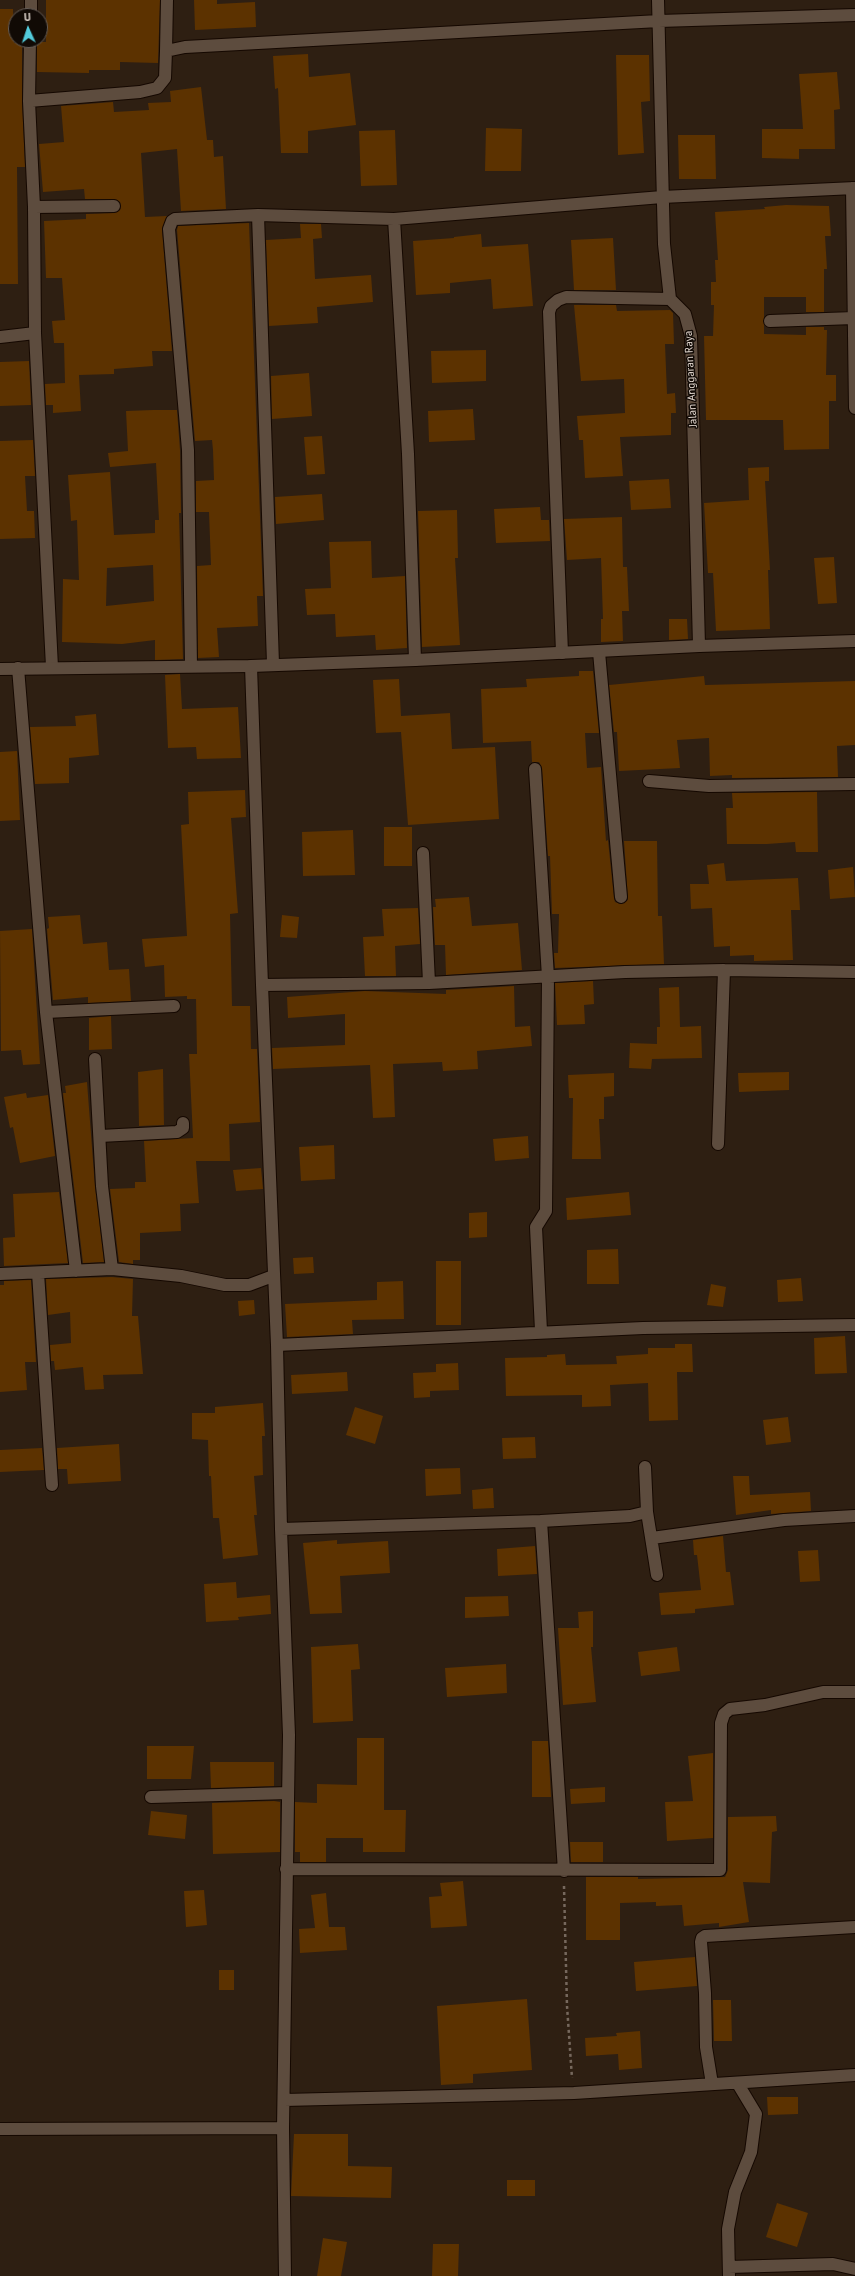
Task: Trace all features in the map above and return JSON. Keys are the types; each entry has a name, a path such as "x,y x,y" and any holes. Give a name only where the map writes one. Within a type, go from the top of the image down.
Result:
{"street":[{"path":"29,101 140,92 157,88 165,78 167,0"},
{"path":"562,653 550,312 551,306 558,300 566,297 670,299 664,244 662,197 658,0"},
{"path":"166,51 185,47 659,21 855,14"},
{"path":"30,48 29,101 34,207 35,333 52,667"},
{"path":"191,666 188,450 169,225 175,219 258,215 394,218 662,197 854,188 855,408"},
{"path":"34,207 114,206"},
{"path":"258,215 273,664"},
{"path":"394,218 408,454 415,660"},
{"name":"Jalan Anggaran Raya","path":"670,299 685,314 691,336 699,646"},
{"path":"770,321 854,318"},
{"path":"0,337 35,333"},
{"path":"0,669 52,667 252,666 599,652 699,646 855,641"},
{"path":"599,652 621,897"},
{"path":"252,666 262,985 277,1345 281,1529 289,1735 283,2128 285,2276"},
{"path":"18,668 46,1012 76,1272"},
{"path":"535,770 548,977 546,1211 536,1227 541,1331"},
{"path":"649,781 709,786 855,784"},
{"path":"422,853 429,983"},
{"path":"262,985 429,983 625,972 724,970 855,972"},
{"path":"718,1144 724,970"},
{"path":"46,1012 174,1006"},
{"path":"95,1059 102,1186 112,1269"},
{"path":"100,1136 177,1132 183,1128 183,1124"},
{"path":"0,1274 76,1272 112,1269 181,1276 225,1285 250,1284 273,1276"},
{"path":"38,1273 52,1485"},
{"path":"277,1345 541,1331 855,1325"},
{"path":"645,1467 647,1512 657,1575"},
{"path":"281,1529 541,1521 630,1516 647,1512"},
{"path":"652,1538 784,1520 855,1516"},
{"path":"541,1521 564,1871"},
{"path":"286,1869 564,1871 720,1870 721,1723 724,1714 730,1709 765,1705 823,1692 855,1692"},
{"path":"151,1797 288,1793"},
{"path":"712,2084 706,2047 702,1938 705,1936 855,1927"},
{"path":"284,2100 574,2094 855,2075"},
{"path":"738,2084 756,2114 751,2152 735,2192 728,2229 729,2271 833,2264 855,2269"},
{"path":"0,2129 283,2128"}],"path":[{"path":"564,1871 567,2006 574,2094"}],"building":[{"path":"46,0 160,0 158,63 120,62 120,70 89,70 89,73 37,72 37,48 48,48 48,8 46,8"},
{"path":"194,0 217,0 217,4 255,2 256,27 195,30"},
{"path":"0,9 8,9 8,48 22,48 22,101 25,167 17,167 18,284 0,284"},
{"path":"308,54 309,77 350,73 356,125 308,131 308,153 281,153 278,88 275,89 273,56"},
{"path":"616,55 649,55 650,101 641,102 644,153 618,155"},
{"path":"837,72 840,109 834,110 835,149 799,149 799,159 762,158 762,129 803,129 799,74"},
{"path":"201,87 207,140 213,140 214,157 223,156 226,209 181,211 177,149 141,153 145,217 167,216 162,230 172,351 152,351 153,366 114,369 114,374 79,375 81,411 53,413 53,405 46,405 45,384 65,383 64,343 54,343 52,321 65,320 62,278 46,278 44,221 86,219 86,214 114,213 120,210 121,206 120,202 114,199 85,199 84,189 43,192 39,144 64,142 61,106 113,102 114,112 149,110 148,103 171,102 170,91"},
{"path":"486,128 522,129 521,171 485,171"},
{"path":"395,130 397,185 361,186 359,131"},
{"path":"678,135 715,135 716,179 679,179"},
{"path":"786,205 829,206 831,236 825,236 827,269 824,269 824,312 806,312 806,297 764,297 764,334 806,335 806,327 824,327 824,330 827,330 826,375 836,375 836,401 829,401 829,449 784,450 783,420 706,420 704,336 713,336 714,305 711,305 711,282 716,282 715,260 718,260 715,212 765,209 764,207"},
{"path":"249,223 263,596 257,596 258,626 217,628 219,657 198,658 197,566 211,565 209,512 196,512 196,481 214,480 213,450 212,440 195,441 177,230 178,226"},
{"path":"300,224 321,224 322,238 313,239 315,279 371,275 373,302 317,307 318,323 269,326 266,240 301,238"},
{"path":"481,234 482,247 528,244 533,306 493,309 491,279 450,283 450,293 416,295 413,241 454,238"},
{"path":"613,238 616,290 574,290 571,240"},
{"path":"574,305 616,305 617,311 670,310 673,313 674,344 665,344 667,394 675,393 676,413 671,413 671,435 620,437 623,476 585,478 583,440 579,440 577,416 625,413 624,379 581,381"},
{"path":"486,350 486,381 432,383 431,351"},
{"path":"29,361 31,405 0,406 0,362"},
{"path":"309,373 312,416 272,419 271,376"},
{"path":"473,409 475,440 429,442 428,411"},
{"path":"177,410 180,450 181,513 179,513 183,659 155,660 155,640 122,644 62,642 63,579 79,580 77,520 71,521 68,475 110,472 114,535 155,533 155,520 159,520 156,463 110,467 108,453 128,451 126,411","holes":["153,565 154,601 106,606 107,568"]},
{"path":"322,436 325,474 307,475 304,437"},
{"path":"33,440 35,476 25,476 27,511 34,511 35,538 0,539 0,441"},
{"path":"769,467 769,481 765,481 770,570 768,570 770,629 716,631 713,573 708,573 704,503 749,500 748,468"},
{"path":"669,479 671,508 631,510 629,481"},
{"path":"322,494 324,520 276,524 275,497"},
{"path":"540,507 541,520 549,520 550,541 496,543 494,509"},
{"path":"457,510 458,558 455,558 460,645 422,647 418,511"},
{"path":"622,517 623,567 627,567 629,611 622,611 623,641 601,642 601,619 603,619 601,558 567,560 564,519"},
{"path":"371,541 372,578 405,576 407,648 376,650 375,635 336,637 335,614 307,615 305,589 331,588 329,542"},
{"path":"834,557 837,603 818,604 814,558"},
{"path":"669,619 687,619 688,639 669,640"},
{"path":"579,671 593,671 599,733 585,733 587,768 601,767 606,841 608,840 615,902 621,904 628,900 624,841 657,841 658,916 662,916 664,964 555,968 554,953 558,953 559,914 552,914 550,856 548,856 542,768 539,762 532,762 531,741 483,743 481,689 527,687 526,679 579,676"},
{"path":"180,674 182,709 238,707 241,758 197,759 196,747 168,748 165,675"},
{"path":"704,676 705,685 855,681 855,745 837,746 838,777 732,778 732,775 710,776 709,738 677,740 680,768 619,771 617,732 614,732 609,685"},
{"path":"399,679 401,716 450,713 452,749 495,747 499,819 408,825 401,732 376,733 373,680"},
{"path":"96,714 99,755 69,758 69,783 35,784 30,727 76,726 75,716"},
{"path":"17,751 20,820 0,821 0,752"},
{"path":"245,790 246,817 231,818 238,913 230,914 232,1006 250,1006 251,1049 257,1049 260,1122 229,1124 230,1161 196,1161 199,1203 180,1204 181,1231 140,1233 140,1260 133,1260 133,1264 119,1262 110,1189 135,1188 135,1182 146,1182 144,1141 193,1138 189,1054 197,1054 196,999 187,999 187,996 165,997 164,965 145,967 142,939 187,936 181,825 189,824 188,792"},
{"path":"817,792 818,852 796,852 795,842 727,844 726,808 733,808 732,793"},
{"path":"384,827 412,827 412,866 384,866"},
{"path":"353,830 355,875 303,876 302,832"},
{"path":"724,863 726,881 798,878 800,910 791,910 793,960 754,961 754,955 730,956 730,946 714,947 712,908 691,909 690,884 709,884 707,865"},
{"path":"853,867 855,897 830,899 828,870"},
{"path":"469,897 472,926 518,923 522,970 446,975 445,945 435,945 433,907 436,907 435,899"},
{"path":"418,908 420,944 395,946 396,976 365,976 363,937 384,936 382,909"},
{"path":"80,915 83,944 107,942 109,970 129,969 131,1001 88,1003 88,997 53,1000 47,929 49,928 48,917"},
{"path":"282,915 299,917 297,938 280,937"},
{"path":"32,929 40,1064 23,1065 21,1050 1,1051 0,931"},
{"path":"593,981 594,1004 584,1005 585,1024 557,1025 555,983"},
{"path":"514,986 515,1027 530,1026 532,1046 477,1051 478,1069 443,1071 442,1062 393,1064 395,1117 373,1118 370,1065 273,1069 272,1048 345,1045 345,1014 288,1018 287,997 365,991 446,994 446,990"},
{"path":"679,987 680,1027 701,1026 702,1058 652,1059 651,1069 629,1068 630,1043 657,1044 657,1027 660,1027 659,988"},
{"path":"111,1016 112,1049 89,1050 89,1018"},
{"path":"163,1069 164,1125 139,1126 138,1072"},
{"path":"789,1072 789,1090 739,1092 738,1073"},
{"path":"614,1073 614,1096 604,1097 604,1119 599,1119 601,1159 572,1159 573,1098 569,1098 568,1075"},
{"path":"87,1082 95,1187 104,1262 83,1263 63,1093 66,1093 65,1086"},
{"path":"26,1093 27,1098 48,1095 55,1156 20,1163 13,1127 10,1128 4,1097"},
{"path":"528,1136 529,1158 495,1161 493,1139"},
{"path":"334,1145 335,1179 301,1181 299,1147"},
{"path":"261,1168 263,1189 236,1191 233,1170"},
{"path":"59,1192 68,1263 4,1266 3,1238 15,1237 13,1194"},
{"path":"629,1192 631,1215 567,1220 566,1198"},
{"path":"487,1212 487,1237 469,1238 469,1213"},
{"path":"618,1249 619,1284 587,1284 587,1250"},
{"path":"313,1257 314,1273 294,1274 293,1258"},
{"path":"436,1261 461,1261 461,1325 436,1325"},
{"path":"112,1277 133,1279 132,1316 138,1316 143,1374 103,1375 104,1389 85,1390 83,1367 55,1370 54,1361 51,1361 50,1345 71,1343 70,1312 48,1315 46,1279"},
{"path":"801,1278 803,1301 778,1302 777,1280"},
{"path":"31,1280 36,1362 25,1362 27,1390 0,1392 0,1285 4,1285 4,1281"},
{"path":"403,1281 404,1319 352,1320 353,1334 287,1337 285,1304 377,1300 377,1282"},
{"path":"711,1284 726,1287 723,1307 707,1305"},
{"path":"254,1300 255,1314 239,1316 238,1301"},
{"path":"845,1336 847,1373 815,1374 814,1338"},
{"path":"675,1344 692,1344 693,1372 677,1372 678,1420 649,1421 648,1383 610,1385 611,1406 582,1407 582,1395 506,1396 505,1358 547,1357 547,1355 565,1354 566,1365 617,1364 616,1356 648,1354 648,1348 675,1348"},
{"path":"458,1363 459,1390 430,1391 430,1397 414,1398 413,1373 436,1372 436,1364"},
{"path":"347,1372 348,1391 292,1394 291,1375"},
{"path":"263,1403 265,1436 262,1436 263,1475 254,1476 257,1515 254,1515 258,1555 223,1559 219,1518 213,1518 211,1476 209,1476 208,1440 192,1439 192,1413 215,1413 215,1407"},
{"path":"355,1407 383,1416 375,1444 346,1435"},
{"path":"788,1417 791,1442 766,1445 763,1420"},
{"path":"535,1437 536,1458 503,1459 502,1438"},
{"path":"119,1444 121,1481 68,1484 67,1469 58,1469 57,1448"},
{"path":"42,1448 44,1470 0,1472 0,1450"},
{"path":"460,1468 461,1494 426,1496 425,1469"},
{"path":"733,1476 749,1476 750,1495 810,1492 811,1511 771,1514 771,1510 736,1515"},
{"path":"493,1488 494,1508 473,1509 472,1490"},
{"path":"723,1536 726,1572 730,1572 734,1605 695,1609 695,1613 661,1615 659,1593 701,1590 697,1555 694,1555 693,1540"},
{"path":"337,1540 337,1544 388,1541 390,1573 340,1576 342,1613 310,1614 303,1543"},
{"path":"535,1546 537,1574 498,1576 497,1549"},
{"path":"818,1550 820,1581 800,1582 798,1551"},
{"path":"236,1582 237,1598 270,1595 271,1614 238,1617 239,1620 206,1622 204,1584"},
{"path":"508,1596 509,1616 465,1618 465,1597"},
{"path":"593,1611 593,1647 591,1647 596,1702 563,1705 558,1628 579,1628 578,1612"},
{"path":"358,1644 360,1669 351,1670 353,1721 313,1723 311,1647"},
{"path":"677,1647 680,1671 641,1676 638,1652"},
{"path":"506,1664 507,1693 447,1697 445,1668"},
{"path":"357,1738 384,1738 384,1810 406,1810 405,1852 363,1852 363,1838 326,1838 326,1862 300,1862 300,1852 295,1852 295,1802 317,1803 317,1784 357,1785"},
{"path":"532,1741 548,1741 551,1797 532,1797"},
{"path":"147,1746 194,1746 191,1779 147,1779"},
{"path":"713,1753 713,1838 667,1841 665,1802 693,1801 688,1756"},
{"path":"210,1762 274,1762 274,1786 211,1788"},
{"path":"605,1787 605,1802 571,1804 570,1789"},
{"path":"280,1802 280,1852 213,1854 212,1803"},
{"path":"151,1811 187,1815 185,1839 148,1835"},
{"path":"776,1816 777,1831 772,1832 770,1883 743,1882 749,1922 719,1927 719,1923 684,1926 682,1905 656,1906 656,1902 620,1903 620,1940 586,1940 586,1877 638,1877 638,1879 725,1877 728,1870 728,1817"},
{"path":"570,1842 603,1842 603,1862 571,1862"},
{"path":"463,1881 467,1926 431,1928 429,1897 442,1896 440,1883"},
{"path":"204,1890 207,1925 186,1927 184,1891"},
{"path":"326,1893 329,1927 345,1927 347,1950 300,1953 299,1929 315,1928 311,1895"},
{"path":"695,1957 697,1986 636,1991 634,1962"},
{"path":"219,1970 234,1970 234,1990 219,1990"},
{"path":"527,1999 532,2070 473,2074 473,2083 441,2085 437,2006"},
{"path":"713,2000 731,2000 732,2041 714,2041"},
{"path":"640,2031 642,2068 619,2070 618,2054 586,2056 585,2038 617,2036 616,2033"},
{"path":"767,2097 798,2097 798,2114 768,2115"},
{"path":"294,2134 348,2134 348,2166 392,2167 391,2198 291,2196"},
{"path":"507,2180 535,2180 535,2196 507,2196"},
{"path":"777,2203 808,2213 797,2247 766,2237"},
{"path":"323,2238 347,2242 341,2276 317,2276"},
{"path":"433,2244 459,2244 458,2276 432,2276"}]}
